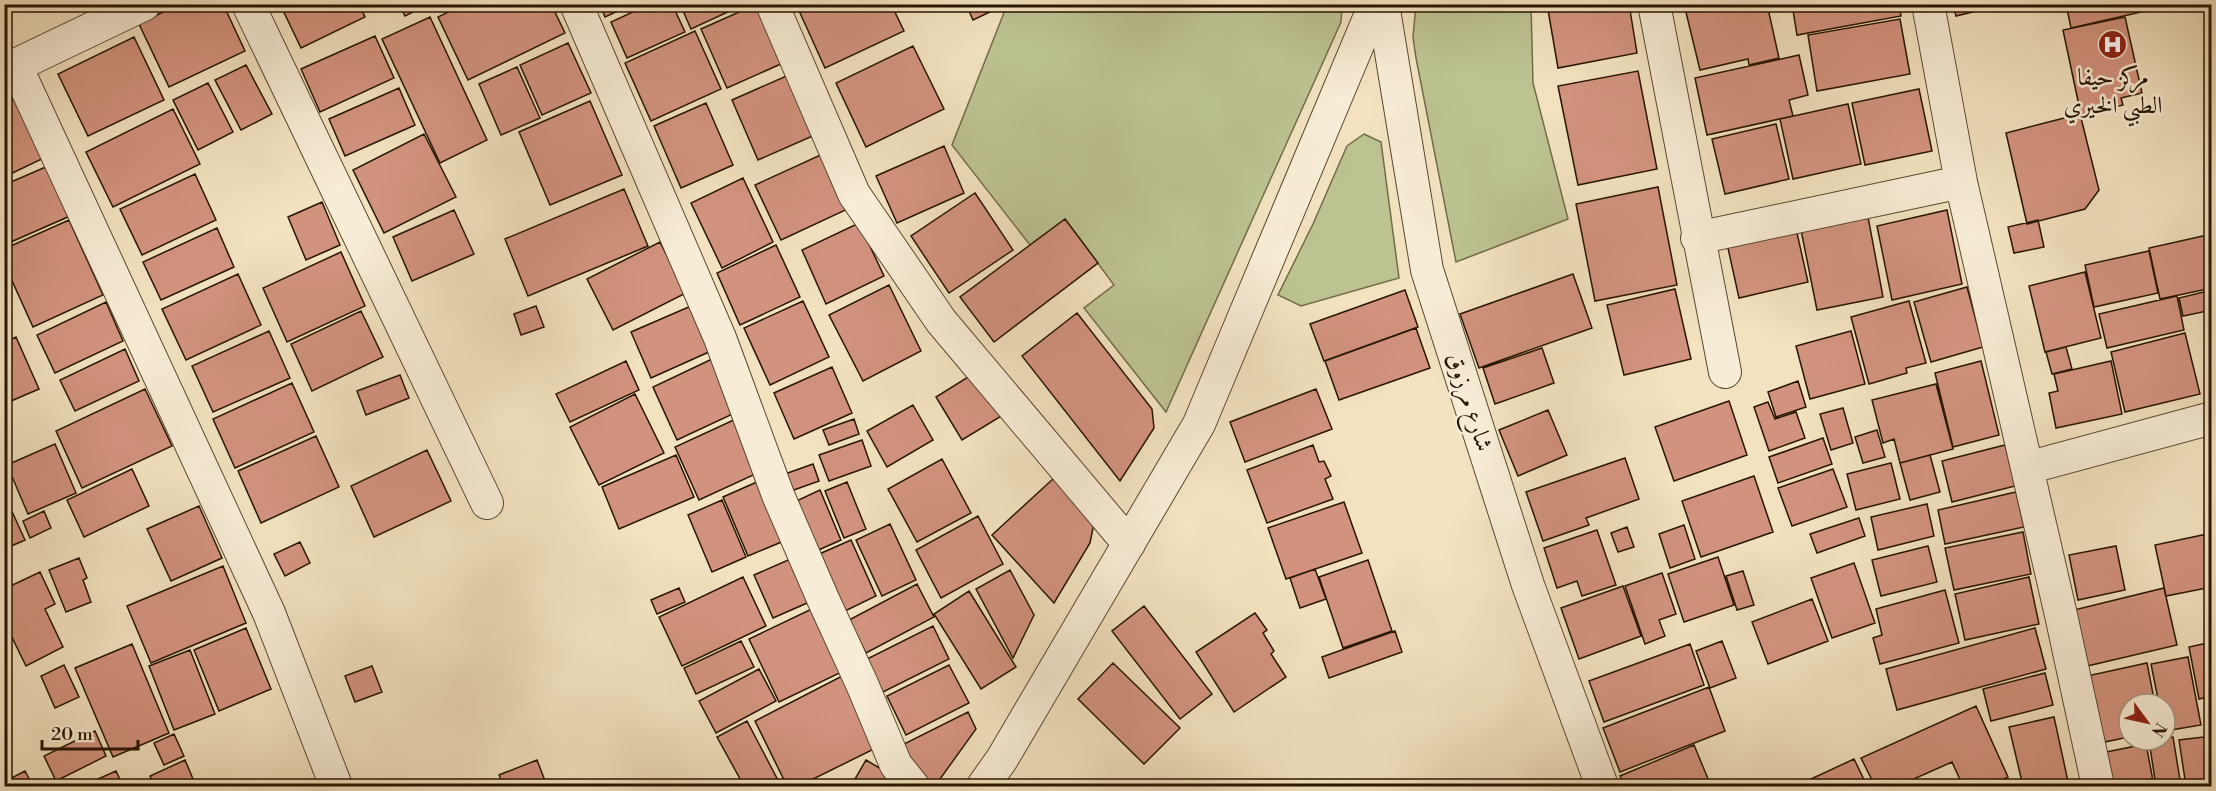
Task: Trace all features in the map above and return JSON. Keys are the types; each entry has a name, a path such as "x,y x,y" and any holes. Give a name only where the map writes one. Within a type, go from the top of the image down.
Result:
{"street":[{"path":"144,4 10,68 269,613 336,786"},
{"path":"248,4 487,502"},
{"path":"576,4 720,338 778,495 896,765 913,786"},
{"path":"772,4 854,194 941,321 1129,543"},
{"path":"983,786 1002,759 1199,424 1375,4"},
{"name":"شارع مرزوق","path":"1383,4 1427,270 1528,585 1602,786"},
{"path":"1654,4 1697,238 1725,372"},
{"path":"1928,4 1961,182 2098,786"},
{"path":"1697,238 1961,182"},
{"path":"2027,468 2211,418"}],"green space":[{"path":"1007,5 1342,5 1341,22 1166,412 1084,308 1114,285 1065,219 1030,245 952,145"},
{"path":"1416,5 1531,5 1533,83 1568,219 1456,262 1416,58 1413,37"},
{"path":"1364,134 1381,142 1399,278 1301,306 1278,295 1313,224 1347,146"}],"building":[{"path":"4,4 21,4 22,6 4,17"},
{"path":"179,4 223,4 245,51 169,87 139,24"},
{"path":"280,4 359,4 365,17 301,48"},
{"path":"399,4 429,4 405,16"},
{"path":"464,4 551,4 565,33 468,80 438,17"},
{"path":"600,4 633,4 605,17"},
{"path":"650,4 672,4 685,32 627,58 611,22"},
{"path":"680,4 745,4 691,29"},
{"path":"757,4 783,63 727,88 701,29"},
{"path":"796,4 891,4 904,31 825,68"},
{"path":"966,4 986,4 990,12 973,20"},
{"path":"1547,4 1629,4 1637,53 1558,68"},
{"path":"1684,4 1767,4 1779,58 1749,65 1748,59 1700,70"},
{"path":"1792,4 1899,4 1901,16 1797,35"},
{"path":"1953,4 2005,4 1956,16"},
{"path":"2066,4 2149,4 2150,10 2071,28"},
{"path":"430,17 487,140 440,163 382,39"},
{"path":"2125,17 2142,93 2121,98 2123,105 2081,115 2063,30"},
{"path":"1900,19 1910,74 1817,91 1808,35"},
{"path":"695,31 721,89 651,121 625,63"},
{"path":"375,36 394,78 320,112 301,69"},
{"path":"134,37 164,100 88,136 58,74"},
{"path":"568,43 591,93 542,115 520,65"},
{"path":"913,46 944,109 866,147 836,83"},
{"path":"1799,55 1808,95 1789,100 1793,116 1707,135 1695,78"},
{"path":"246,65 272,114 241,130 215,80"},
{"path":"517,67 540,118 501,135 479,84"},
{"path":"1638,71 1657,169 1578,185 1558,86"},
{"path":"791,74 817,134 758,160 732,100"},
{"path":"208,83 233,132 198,150 173,100"},
{"path":"399,88 415,125 345,156 329,119"},
{"path":"1919,89 1932,151 1865,165 1852,103"},
{"path":"18,97 46,157 4,177 4,104"},
{"path":"590,101 622,175 550,205 519,132"},
{"path":"706,103 733,165 681,188 654,126"},
{"path":"1848,104 1861,164 1793,179 1780,119"},
{"path":"173,109 200,164 113,207 86,152"},
{"path":"2080,114 2099,190 2085,209 2027,224 2006,133"},
{"path":"1776,124 1789,179 1725,194 1712,139"},
{"path":"424,134 456,197 384,233 353,170"},
{"path":"944,146 964,193 897,223 876,176"},
{"path":"827,152 852,207 781,240 755,185"},
{"path":"48,166 70,216 4,245 4,185"},
{"path":"195,174 216,220 142,255 120,209"},
{"path":"743,178 773,242 722,268 691,203"},
{"path":"1658,187 1677,285 1595,301 1576,204"},
{"path":"624,189 648,246 528,296 505,239"},
{"path":"975,193 1013,250 949,293 911,236"},
{"path":"322,202 340,245 306,260 288,217"},
{"path":"454,210 474,254 412,281 393,237"},
{"path":"1947,210 1962,284 1892,300 1877,226"},
{"path":"1868,217 1883,297 1817,310 1801,230"},
{"path":"1065,219 1098,263 994,342 960,297"},
{"path":"69,220 103,295 33,327 4,263 4,249"},
{"path":"2038,220 2044,247 2014,253 2008,227"},
{"path":"859,223 884,276 826,304 802,250"},
{"path":"1795,224 1808,282 1739,298 1726,239"},
{"path":"217,228 234,267 161,300 143,262"},
{"path":"2212,234 2212,288 2160,299 2149,248"},
{"path":"660,242 686,293 613,330 587,279"},
{"path":"776,245 800,297 740,325 717,273"},
{"path":"2149,251 2158,293 2094,307 2085,265"},
{"path":"341,252 365,306 287,342 263,288"},
{"path":"2085,272 2101,338 2045,352 2029,286"},
{"path":"238,274 261,325 186,360 162,309"},
{"path":"1573,274 1592,328 1479,368 1460,314"},
{"path":"889,285 921,351 863,381 829,315"},
{"path":"1967,287 1983,347 1931,362 1914,302"},
{"path":"1675,289 1691,359 1624,375 1607,305"},
{"path":"1405,290 1418,327 1324,361 1310,324"},
{"path":"2212,290 2212,310 2183,316 2179,298"},
{"path":"2177,296 2184,330 2107,348 2099,314"},
{"path":"803,301 829,357 770,385 744,328"},
{"path":"1909,301 1926,363 1906,368 1907,373 1869,384 1851,317"},
{"path":"106,302 123,341 55,373 37,335"},
{"path":"536,306 544,327 521,335 514,314"},
{"path":"691,306 711,351 651,378 631,332"},
{"path":"361,311 383,357 312,391 291,344"},
{"path":"1077,313 1152,409 1154,428 1120,481 1022,356"},
{"path":"1416,328 1430,368 1339,400 1325,361"},
{"path":"269,331 290,378 213,412 192,366"},
{"path":"1851,331 1865,384 1810,399 1796,346"},
{"path":"2185,333 2200,394 2125,412 2111,352"},
{"path":"16,337 39,389 4,404 4,343"},
{"path":"2066,347 2072,369 2052,374 2046,352"},
{"path":"1542,348 1554,383 1495,404 1483,368"},
{"path":"125,349 139,381 75,411 60,380"},
{"path":"712,359 737,412 677,440 653,387"},
{"path":"626,361 639,390 570,422 556,394"},
{"path":"1981,361 1999,435 1953,447 1935,373"},
{"path":"2111,361 2122,414 2056,428 2049,393 2058,391 2054,374"},
{"path":"832,367 852,413 794,439 774,393"},
{"path":"976,372 1003,415 962,440 936,397"},
{"path":"400,375 409,398 366,415 357,391"},
{"path":"1798,381 1806,407 1776,417 1768,392"},
{"path":"292,383 314,432 235,468 213,419"},
{"path":"1936,384 1953,449 1900,463 1894,439 1883,443 1872,400"},
{"path":"145,389 172,446 82,488 56,431"},
{"path":"1316,389 1332,429 1245,462 1230,422"},
{"path":"635,394 664,453 599,485 570,427"},
{"path":"1729,401 1747,455 1674,481 1655,427"},
{"path":"1768,402 1775,419 1796,412 1805,438 1769,451 1754,407"},
{"path":"913,405 933,440 887,467 867,431"},
{"path":"1843,408 1853,443 1831,450 1820,414"},
{"path":"1548,410 1567,455 1518,476 1499,430"},
{"path":"738,418 762,471 699,500 675,447"},
{"path":"854,419 859,434 829,445 823,430"},
{"path":"1877,430 1885,457 1863,463 1855,437"},
{"path":"316,436 339,487 261,523 238,471"},
{"path":"1823,438 1832,464 1778,483 1769,457"},
{"path":"862,440 871,466 829,481 819,455"},
{"path":"55,444 76,493 28,514 7,465"},
{"path":"1313,445 1319,462 1324,461 1331,476 1325,479 1333,499 1267,523 1247,470"},
{"path":"2005,445 2015,486 1952,502 1942,461"},
{"path":"427,450 451,501 374,537 351,486"},
{"path":"676,455 694,497 619,529 602,487"},
{"path":"1930,455 1940,492 1910,500 1900,463"},
{"path":"1625,458 1639,499 1586,518 1589,525 1543,541 1526,492"},
{"path":"942,459 971,513 917,542 888,489"},
{"path":"1891,463 1900,499 1856,510 1847,474"},
{"path":"813,464 819,481 791,491 785,474"},
{"path":"132,469 149,506 84,537 67,500"},
{"path":"1833,469 1847,507 1792,526 1778,488"},
{"path":"1754,476 1773,532 1701,557 1682,501"},
{"path":"766,478 791,538 748,556 723,497"},
{"path":"1054,478 1094,523 1090,543 1054,603 992,535"},
{"path":"847,482 866,529 844,538 825,491"},
{"path":"820,490 841,540 814,552 792,503"},
{"path":"2016,492 2024,527 1945,544 1938,510"},
{"path":"4,494 25,540 4,549"},
{"path":"722,500 746,557 712,572 688,515"},
{"path":"1344,502 1362,553 1286,579 1268,528"},
{"path":"1927,504 1934,536 1878,550 1871,517"},
{"path":"199,506 222,558 171,581 147,529"},
{"path":"44,511 51,528 30,538 23,521"},
{"path":"978,516 1003,564 941,598 916,550"},
{"path":"1859,518 1865,536 1817,553 1810,534"},
{"path":"890,524 916,580 882,596 856,540"},
{"path":"1684,525 1695,559 1670,568 1659,534"},
{"path":"1627,527 1634,547 1618,552 1611,533"},
{"path":"1597,530 1616,585 1582,596 1577,581 1557,588 1544,548"},
{"path":"2023,532 2031,574 1954,590 1945,548"},
{"path":"2212,533 2212,587 2166,596 2155,545"},
{"path":"851,540 876,596 843,612 817,555"},
{"path":"300,542 310,563 285,576 274,554"},
{"path":"1928,546 1937,582 1881,596 1872,560"},
{"path":"2116,546 2125,590 2078,600 2069,555"},
{"path":"795,557 814,600 773,618 754,575"},
{"path":"1718,557 1734,605 1684,622 1668,574"},
{"path":"79,558 87,578 83,580 91,602 66,612 49,570"},
{"path":"1368,560 1392,631 1343,648 1319,577"},
{"path":"1854,563 1875,623 1832,638 1811,578"},
{"path":"223,566 246,623 151,663 127,606"},
{"path":"1315,569 1326,599 1300,608 1290,578"},
{"path":"1010,570 1034,615 1013,658 976,589"},
{"path":"1743,571 1754,605 1737,610 1726,576"},
{"path":"40,572 55,604 45,609 63,647 26,666 4,621 4,589"},
{"path":"1662,573 1676,614 1659,620 1665,636 1645,644 1625,586"},
{"path":"743,577 766,626 682,666 659,617"},
{"path":"2029,577 2039,624 1965,640 1955,594"},
{"path":"917,584 934,617 866,653 849,620"},
{"path":"1623,586 1641,636 1579,659 1561,608"},
{"path":"679,588 685,602 657,614 651,600"},
{"path":"2164,588 2177,645 2083,667 2070,611"},
{"path":"1945,590 1959,643 1880,664 1873,638 1882,635 1876,609"},
{"path":"969,591 1016,667 981,689 934,614"},
{"path":"1812,599 1828,641 1768,664 1752,622"},
{"path":"818,606 848,669 779,702 749,639"},
{"path":"1144,606 1212,694 1180,719 1112,631"},
{"path":"1255,613 1267,630 1263,633 1274,651 1271,654 1286,677 1234,712 1196,652"},
{"path":"933,626 949,659 883,692 867,659"},
{"path":"246,628 271,689 219,711 194,650"},
{"path":"2035,628 2046,669 1897,710 1886,669"},
{"path":"1395,631 1402,652 1329,678 1322,657"},
{"path":"741,641 754,667 696,694 684,668"},
{"path":"1722,641 1736,678 1710,688 1696,651"},
{"path":"2212,642 2212,696 2199,699 2189,647"},
{"path":"132,644 169,733 113,757 75,668"},
{"path":"1690,644 1704,685 1604,722 1589,681"},
{"path":"190,650 215,714 174,730 149,666"},
{"path":"2188,657 2201,725 2177,729 2177,692 2157,692 2151,664"},
{"path":"1113,663 1180,728 1144,764 1078,699"},
{"path":"2147,663 2153,692 2117,692 2117,739 2100,743 2087,676"},
{"path":"64,665 79,697 55,708 41,676"},
{"path":"949,665 969,703 906,735 887,696"},
{"path":"372,666 382,692 355,702 345,676"},
{"path":"759,669 776,701 716,733 699,701"},
{"path":"2045,673 2053,705 1991,721 1983,689"},
{"path":"846,674 882,745 799,786 787,786 755,721"},
{"path":"1709,687 1725,731 1620,772 1603,728"},
{"path":"1976,706 2008,777 1993,784 1994,786 1959,786 1961,782 1952,762 1898,786 1875,786 1861,758"},
{"path":"968,712 976,729 935,786 918,786 898,747"},
{"path":"2054,717 2069,786 2023,786 2009,727"},
{"path":"747,721 781,786 744,786 717,737"},
{"path":"95,731 106,756 56,781 44,756"},
{"path":"174,734 184,756 164,765 154,743"},
{"path":"2212,736 2212,783 2186,786 2179,740"},
{"path":"1694,745 1711,786 1625,786 1620,776"},
{"path":"2117,750 2117,752 2148,752 2154,786 2107,786 2101,753"},
{"path":"2151,752 2175,752 2181,786 2156,786"},
{"path":"1854,759 1867,786 1796,786"},
{"path":"185,760 196,786 155,786 150,776"},
{"path":"537,760 547,786 504,786 499,775"},
{"path":"866,760 893,776 887,786 851,786"},
{"path":"25,771 33,786 4,786 4,782"},
{"path":"116,771 123,786 93,786 91,782"}],"place":[{"name":"مركز حيفا الطبي الخيري","path":"2113,45"}]}
